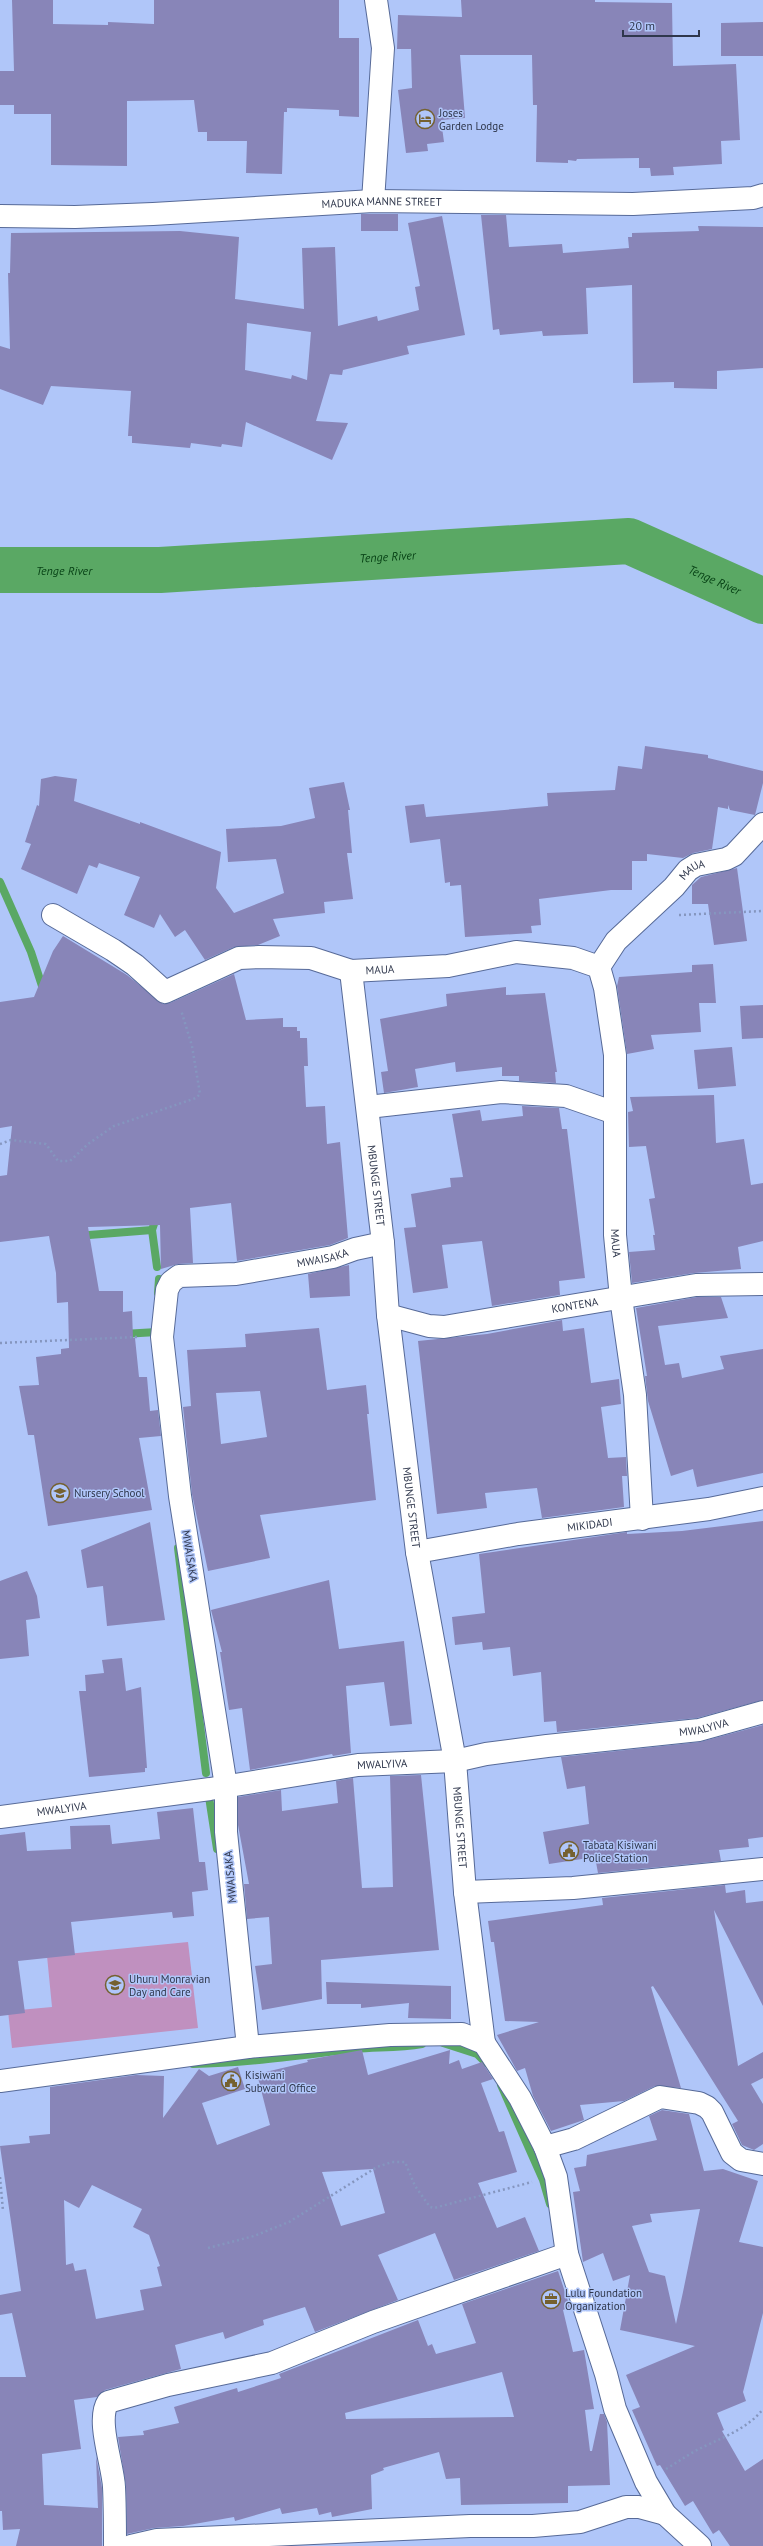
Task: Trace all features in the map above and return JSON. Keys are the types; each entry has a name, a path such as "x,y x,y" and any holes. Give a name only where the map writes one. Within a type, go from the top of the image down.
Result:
{"street":[{"path":"373,201 383,48 376,0"},
{"name":"MADUKA MANNE STREET","path":"0,216 75,217 153,214 373,201 633,204 753,198 763,195"},
{"name":"MAUA","path":"642,1519 635,1395 621,1298 615,1235 615,1055 605,988 599,967 616,941 647,910 674,887 688,870 696,865 726,860 734,855 763,824"},
{"path":"53,915 113,950 135,965 162,991 168,992"},
{"name":"MAUA","path":"168,992 239,958 311,958 351,971 448,966 516,952 573,958 599,967"},
{"name":"MBUNGE STREET","path":"351,971 383,1243 388,1315 417,1552 455,1761 465,1892 484,2043"},
{"path":"368,1107 501,1092 566,1096 615,1113"},
{"name":"MWAISAKA","path":"248,2048 226,1832 226,1786 180,1496 162,1337 167,1290 171,1282 179,1276 236,1274 333,1257 355,1249 383,1243"},
{"name":"KONTENA","path":"388,1315 429,1326 444,1327 696,1285 763,1284"},
{"name":"MIKIDADI","path":"417,1552 518,1534 642,1519 709,1509 763,1498"},
{"name":"MWALYIVA","path":"0,1816 226,1786 358,1765 455,1761 486,1754 547,1746 699,1730 763,1712"},
{"path":"465,1892 573,1888 763,1869"},
{"path":"0,2081 248,2048 390,2035 462,2034 484,2043 520,2098 545,2147 556,2177 567,2254 606,2374 615,2409 646,2482 665,2514 700,2546"},
{"path":"545,2147 574,2139 660,2097 699,2103 707,2106 712,2112 732,2152 741,2160 763,2164"},
{"path":"116,2546 114,2486 106,2436 104,2410 108,2402 168,2385 272,2363 373,2322 567,2254"},
{"path":"131,2546 157,2540 470,2526 541,2525 580,2522 626,2507 639,2507 665,2514"}],"path":[{"path":"647,910 686,916 710,912 763,911"},
{"path":"0,1144 11,1140 46,1144 58,1160 70,1161 88,1144 114,1126 196,1098 200,1094 192,1046 183,1014 168,992"},
{"path":"0,1343 127,1336 162,1337"},
{"path":"208,2248 254,2236 289,2222 377,2167 392,2162 405,2162 421,2196 430,2207 434,2208 556,2177"},
{"path":"0,2177 3,2211"},
{"path":"646,2482 695,2451 732,2433 757,2416 763,2409"}],"shaded area":[{"path":"188,1942 198,2028 12,2048 8,2011 52,2007 47,1956"}],"building":[{"path":"12,0 53,0 53,24 108,25 108,22 154,24 154,0 339,0 339,38 359,38 359,117 339,116 339,110 287,108 287,112 284,112 282,174 246,173 247,141 207,141 207,132 198,132 194,100 127,101 127,166 51,165 51,114 14,114 14,105 0,105 0,71 14,71"},
{"path":"461,0 595,0 595,2 672,3 673,66 736,64 740,140 721,141 722,164 673,167 674,175 651,176 650,168 639,168 639,158 577,159 576,161 568,160 568,163 536,162 537,105 533,105 532,55 460,55 465,118 441,120 444,142 427,144 428,151 406,153 398,90 412,88 411,49 397,49 398,15 462,17"},
{"path":"763,22 763,56 721,56 721,23"},
{"path":"361,214 398,214 398,231 361,231"},
{"path":"481,215 506,215 509,247 562,244 563,253 629,248 628,237 632,237 632,233 699,231 698,226 763,227 763,368 717,371 717,389 674,388 674,382 633,383 632,285 586,288 588,334 543,336 542,331 500,335 499,329 493,330"},
{"path":"442,216 465,335 407,346 409,354 343,370 342,375 330,374 316,421 348,423 332,460 246,422 242,447 222,444 221,447 191,443 190,448 132,443 132,436 128,436 131,391 51,386 43,405 0,389 0,346 10,349 8,273 10,273 11,233 180,231 239,237 235,299 304,309 302,248 335,247 338,326 377,316 378,321 419,310 415,287 420,286 408,223","holes":["247,323 311,332 307,380 292,375 291,379 245,370"]},
{"path":"645,746 708,755 708,758 763,771 763,783 755,815 730,810 728,805 728,809 718,807 712,849 693,853 683,858 647,854 647,861 632,861 632,890 611,890 539,899 541,925 531,926 532,933 465,937 461,885 450,886 450,882 445,883 440,839 410,843 405,806 424,804 426,817 548,806 547,793 615,790 618,766 642,769"},
{"path":"55,776 77,779 74,801 140,824 140,822 221,852 216,888 234,913 284,893 276,859 228,862 226,829 281,826 315,818 309,788 344,782 350,810 348,810 352,853 347,853 353,899 324,902 325,913 273,919 280,936 258,945 234,947 205,960 185,930 175,937 160,914 154,928 124,915 140,877 99,863 97,868 89,865 77,894 21,869 31,844 25,842 37,805 39,806 41,779"},
{"path":"737,868 747,941 714,945 708,904 692,904 692,885 701,877"},
{"path":"63,936 127,975 163,1004 170,1003 234,974 246,1020 283,1018 283,1027 297,1027 297,1031 300,1031 300,1038 307,1038 308,1066 304,1066 306,1107 325,1106 327,1144 340,1142 348,1238 330,1245 237,1261 231,1203 190,1208 193,1263 178,1264 161,1269 160,1225 88,1227 99,1291 123,1291 123,1312 132,1311 133,1338 135,1338 139,1377 147,1377 150,1411 158,1410 161,1436 139,1438 152,1510 48,1526 34,1435 28,1435 19,1386 39,1385 36,1357 61,1354 61,1349 69,1348 68,1302 57,1303 56,1273 49,1236 0,1242 0,1176 7,1175 12,1126 0,1128 0,1002 34,997 53,951"},
{"path":"713,964 716,1003 699,1003 701,1032 651,1035 654,1049 627,1054 617,986 619,977 692,972 692,965"},
{"path":"506,987 506,995 545,993 557,1072 555,1072 556,1083 519,1081 519,1076 502,1076 502,1067 456,1072 455,1062 415,1069 418,1087 384,1093 381,1072 388,1071 380,1019 447,1006 446,994"},
{"path":"763,1005 763,1038 742,1039 740,1006"},
{"path":"732,1047 736,1086 698,1089 694,1050"},
{"path":"714,1095 716,1143 744,1139 751,1185 763,1183 763,1241 738,1247 741,1269 694,1273 632,1283 629,1252 655,1250 653,1235 655,1235 649,1199 655,1198 646,1146 629,1147 628,1112 633,1111 630,1097"},
{"path":"522,1106 559,1108 562,1129 567,1129 585,1278 559,1281 560,1295 492,1306 482,1241 442,1245 448,1288 413,1293 404,1228 416,1227 411,1194 451,1187 450,1178 463,1177 452,1114 480,1110 482,1121 523,1116"},
{"path":"349,1265 350,1296 310,1298 308,1274"},
{"path":"697,1297 721,1297 728,1318 658,1326 665,1365 679,1363 682,1378 724,1369 720,1356 763,1349 763,1473 697,1487 693,1469 671,1476 648,1401 645,1376 647,1376 636,1308"},
{"path":"562,1320 563,1331 584,1328 591,1383 619,1379 621,1404 601,1407 608,1458 626,1457 627,1476 622,1476 624,1507 542,1518 537,1488 485,1493 487,1508 437,1514 418,1341 487,1334"},
{"path":"319,1328 327,1390 366,1385 369,1414 367,1414 376,1500 260,1515 270,1558 208,1571 192,1494 183,1407 191,1406 187,1350 246,1347 245,1334","holes":["260,1391 267,1437 221,1444 216,1393"]},
{"path":"763,1521 763,1700 697,1718 557,1732 556,1721 544,1722 541,1672 513,1676 510,1647 483,1650 482,1642 455,1645 452,1617 485,1613 479,1554 627,1532 627,1534 682,1531"},
{"path":"150,1522 165,1620 107,1626 103,1586 87,1588 81,1550"},
{"path":"27,1571 37,1596 40,1618 26,1620 29,1656 0,1659 0,1581"},
{"path":"329,1580 339,1649 404,1641 412,1724 390,1726 384,1682 346,1686 351,1753 333,1756 332,1754 250,1770 242,1708 229,1710 220,1652 222,1652 211,1610"},
{"path":"122,1658 126,1691 141,1687 147,1768 145,1768 145,1772 89,1777 79,1691 86,1691 85,1675 104,1673 102,1660"},
{"path":"763,1725 763,1837 748,1839 749,1847 719,1850 721,1861 598,1873 595,1857 549,1864 543,1832 589,1824 585,1786 567,1789 561,1757 700,1742"},
{"path":"421,1775 439,1950 321,1960 322,1999 262,2010 255,1966 272,1964 269,1917 247,1919 244,1884 249,1884 238,1825 238,1797 281,1790 282,1811 338,1803 336,1781 353,1778 362,1888 393,1887 390,1776"},
{"path":"193,1808 199,1862 205,1862 208,1890 192,1892 194,1916 173,1918 172,1912 71,1922 75,1955 18,1961 25,2013 0,2016 0,1835 25,1832 27,1851 71,1849 70,1826 110,1825 112,1844 160,1839 157,1812"},
{"path":"725,1885 726,1893 745,1890 746,1903 763,1901 763,2006 714,1910 738,2066 763,2052 763,2078 751,2084 763,2104 763,2144 754,2150 742,2145 732,2124 738,2121 653,1986 651,1987 681,2088 655,2086 624,2101 580,2105 584,2120 551,2131 533,2096 525,2068 517,2071 497,2035 539,2022 505,2021 494,1942 491,1942 488,1921 603,1905 602,1898"},
{"path":"326,1982 451,1986 451,2019 408,2018 409,2003 361,2008 361,2004 327,2004"},
{"path":"362,2050 368,2075 450,2050 449,2064 459,2060 462,2069 482,2062 493,2079 481,2083 499,2132 504,2131 517,2172 478,2183 497,2228 525,2217 539,2251 454,2280 435,2233 378,2255 398,2300 315,2332 305,2307 263,2320 264,2325 225,2339 223,2332 175,2345 181,2369 105,2390 97,2397 74,2400 81,2449 42,2454 44,2505 98,2508 96,2456 102,2488 102,2546 16,2546 20,2529 3,2530 2,2511 0,2511 0,2377 26,2377 12,2313 0,2315 0,2295 21,2291 0,2146 30,2143 29,2136 50,2134 50,2087 136,2075 164,2076 163,2118 199,2069 209,2076 238,2067 245,2089 202,2103 217,2145 270,2125 257,2074 308,2062 307,2060","holes":["373,2169 385,2213 341,2226 322,2172","92,2185 142,2209 133,2227 149,2235 160,2266 157,2267 162,2286 140,2290 144,2310 96,2319 86,2269 75,2271 73,2263 66,2265 64,2200 79,2208"]},
{"path":"662,2110 689,2114 704,2171 723,2169 758,2181 739,2242 763,2247 763,2313 743,2392 746,2401 717,2413 724,2430 722,2431 745,2471 763,2459 763,2546 730,2546 719,2530 713,2534 693,2501 685,2506 660,2465 657,2466 632,2410 640,2407 626,2375 695,2346 620,2330 630,2275 613,2281 603,2253 583,2262 573,2192 580,2191 574,2168 586,2166 587,2155 657,2140 649,2116","holes":["700,2209 676,2324 665,2276 649,2272 632,2226 652,2222 650,2214"]},
{"path":"558,2271 570,2307 563,2310 573,2352 584,2350 594,2409 585,2410 590,2451 592,2451 600,2414 604,2414 607,2422 610,2485 568,2486 568,2503 461,2505 460,2478 446,2479 439,2452 383,2468 384,2470 371,2475 372,2509 332,2517 331,2512 319,2515 317,2508 282,2514 280,2508 235,2521 234,2517 183,2526 154,2528 127,2534 126,2486 118,2437 144,2435 143,2431 179,2423 174,2407 237,2388 238,2392 281,2378 279,2374 418,2320 428,2346 432,2344 436,2354 476,2343 462,2304","holes":["502,2372 514,2417 346,2419 345,2413"]}],"waterway":[{"name":"Tenge River","path":"0,570 160,570 629,541 763,601"},
{"path":"0,882 31,952 42,986 47,988"},
{"path":"157,1215 152,1230 157,1267"},
{"path":"89,1235 152,1230"},
{"path":"158,1293 159,1279"},
{"path":"123,1334 157,1332"},
{"path":"178,1548 206,1773"},
{"path":"209,1797 217,1849"},
{"path":"443,2043 477,2054 486,2063"},
{"path":"193,2064 254,2060 355,2049 422,2044"},
{"path":"501,2085 543,2180 550,2204"}],"place":[{"name":"Joses Garden Lodge","path":"425,119"},
{"name":"Nursery School","path":"60,1493"},
{"name":"Tabata Kisiwani Police Station","path":"569,1851"},
{"name":"Uhuru Monravian Day and Care","path":"115,1985"},
{"name":"Kisiwani Subward Office","path":"231,2081"},
{"name":"Lulu Foundation Organization","path":"551,2299"}]}
